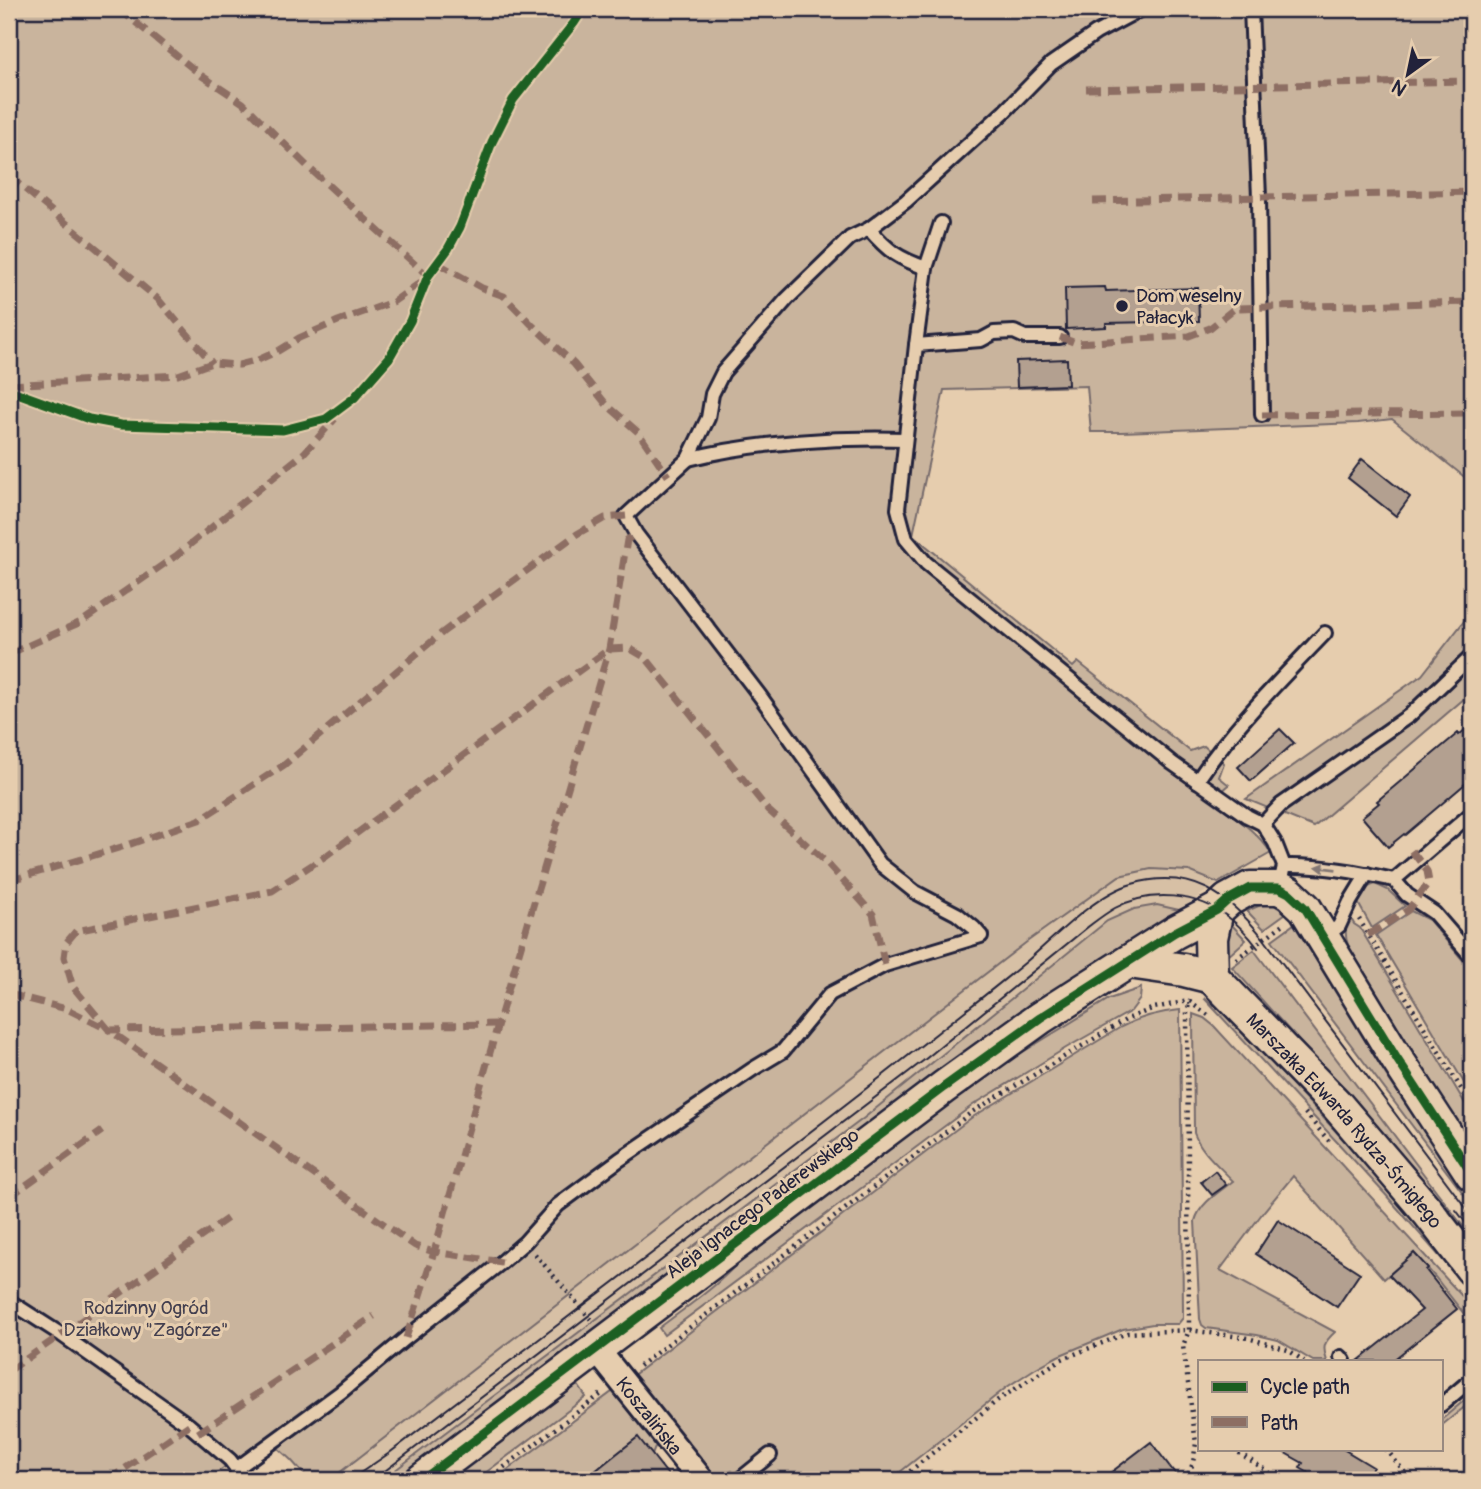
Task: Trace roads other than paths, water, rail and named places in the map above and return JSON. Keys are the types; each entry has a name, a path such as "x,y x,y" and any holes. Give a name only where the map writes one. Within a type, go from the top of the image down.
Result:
{"street":[{"path":"1129,962 1175,932 1217,910 1228,900 1250,888 1282,877 1289,894 1305,908 1397,1059 1472,1174"},
{"path":"1129,962 1212,977 1211,938 1217,910"},
{"name":"Aleja Ignacego Paderewskiego","path":"422,1480 589,1348 944,1087 1040,1018 1129,962"},
{"name":"Marszałka Edwarda Rydza-Śmigłego","path":"1212,977 1336,1104 1428,1212 1472,1269"},
{"name":"Koszalińska","path":"589,1348 621,1380 701,1480"}],"lane":[{"path":"236,1469 341,1392 525,1242 558,1205 619,1160 783,1051 830,994 885,965 981,936 957,914 915,892 880,864 760,696 636,534 626,516 688,459 708,418 712,394 723,372 787,299 850,238 869,229 906,201 1004,112 1051,64 1096,33 1141,9"},
{"path":"1251,9 1259,197 1262,415"},
{"path":"941,223 926,268 905,439 898,509 906,539 926,563 1172,764 1247,816 1263,824 1275,843 1282,877 1305,865 1394,880 1406,895 1434,913 1472,957"},
{"path":"869,229 901,259 926,268"},
{"path":"916,345 981,340 994,333 1014,332 1025,337 1060,337"},
{"path":"688,459 711,453 791,443 869,438 905,439"},
{"path":"1197,781 1215,754 1325,633"},
{"path":"1263,824 1281,806 1410,715 1472,656"},
{"path":"1394,880 1472,813"},
{"path":"1323,938 1339,926 1367,874"},
{"path":"9,1301 189,1425 230,1460 245,1480"},
{"path":"1442,1404 1472,1379"},
{"path":"739,1480 770,1455"}],"tram line":[{"path":"350,1480 388,1454 801,1139 1027,961 1091,906 1118,889 1132,884 1173,879 1190,882 1207,889 1237,909 1264,939 1472,1216"},
{"path":"373,1480 923,1061 1112,910 1143,898 1173,896 1188,899 1216,909 1228,917 1258,948"},
{"path":"1456,1210 1472,1231"}],"place":[{"name":"Dom weselny Pałacyk","path":"1122,306"}],"park label":[{"name":"Rodzinny Ogród Działkowy \"Zagórze\"","path":"146,1318"}]}
